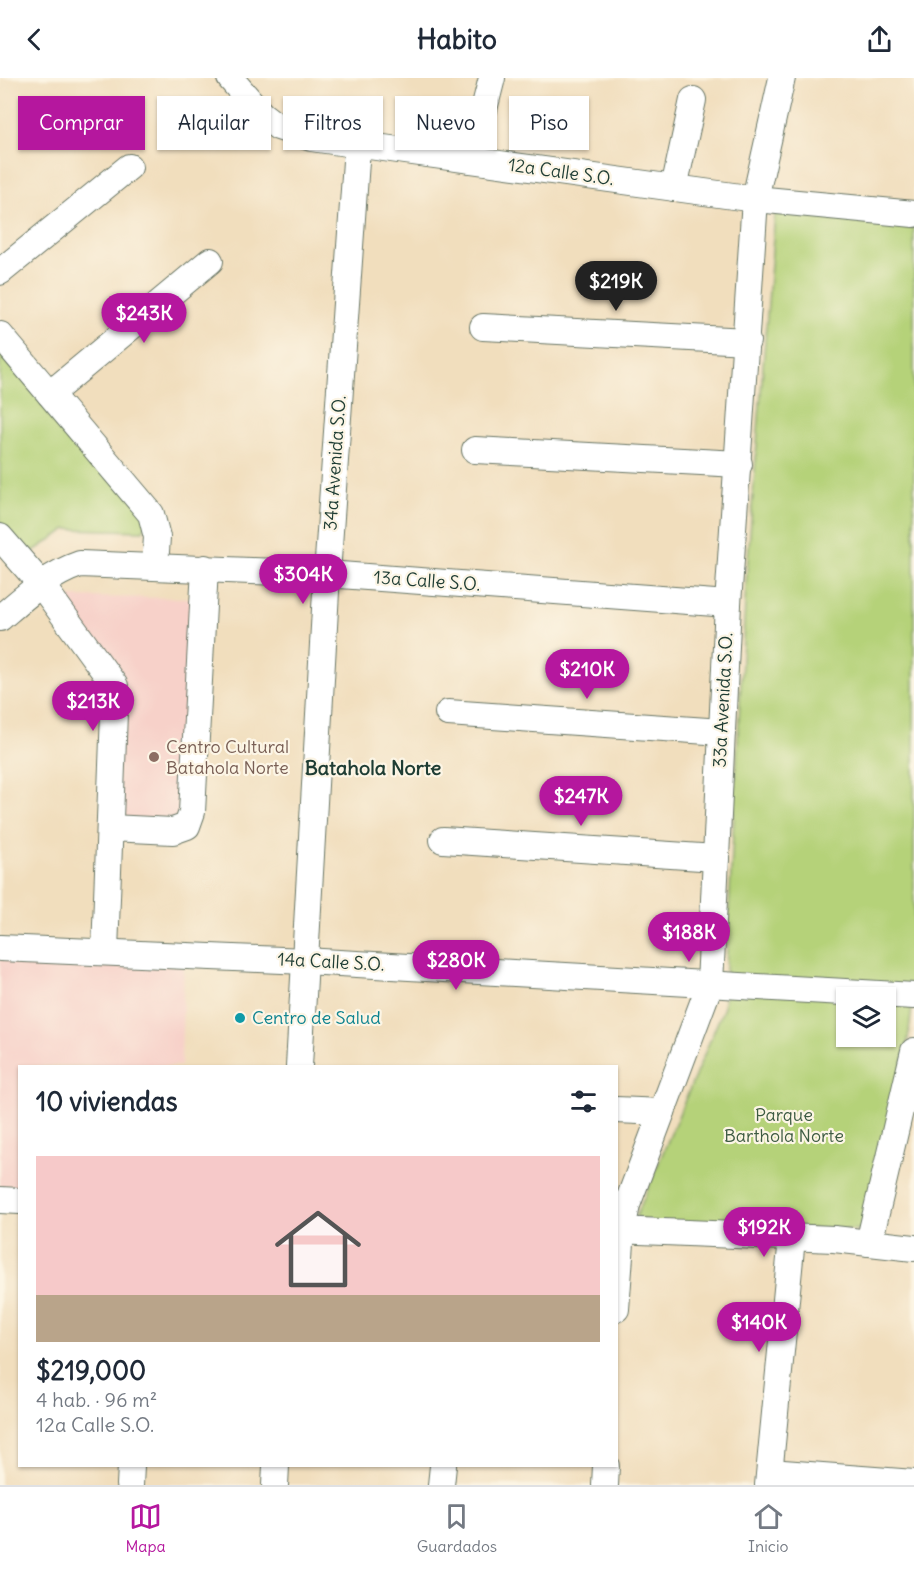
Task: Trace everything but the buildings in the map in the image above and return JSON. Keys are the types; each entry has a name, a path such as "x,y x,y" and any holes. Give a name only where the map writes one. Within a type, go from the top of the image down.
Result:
{"street":[{"name":"12a Calle S.O.","path":"230,78 261,114 283,128"},
{"path":"471,160 492,78"},
{"name":"33a Avenida S.O.","path":"618,1256 619,1230 627,1205 710,984 728,603 755,199 782,78"},
{"path":"674,188 693,100"},
{"name":"34a Avenida S.O.","path":"299,1065 327,574 357,150"},
{"name":"12a Calle S.O.","path":"383,150 755,199 914,214"},
{"path":"0,272 129,167"},
{"path":"50,394 210,261"},
{"path":"483,327 747,341"},
{"path":"0,335 151,514 156,525 157,537 154,566"},
{"path":"475,450 739,464"},
{"path":"0,537 40,583 116,686 105,951"},
{"name":"13a Calle S.O.","path":"0,618 40,583 80,564 327,574 728,603"},
{"path":"110,828 173,831 187,826 192,812 205,568"},
{"path":"448,712 722,732"},
{"path":"443,840 716,858"},
{"name":"14a Calle S.O.","path":"0,948 304,961 914,996"},
{"path":"869,1243 907,1116 914,1051"},
{"path":"618,1110 662,1113"},
{"path":"0,1200 18,1201"},
{"path":"619,1230 792,1238 914,1248"},
{"path":"792,1238 769,1478 914,1483"},
{"path":"130,1485 131,1467"},
{"path":"275,1485 276,1467"},
{"path":"441,1485 443,1467"},
{"path":"605,1485 606,1467"}],"shaded area":[{"name":"Centro Cultural Batahola Norte","path":"51,597 203,598 187,826 110,828 117,702"},
{"path":"0,959 184,965 181,1065 18,1065 18,1187 0,1186"}],"green space":[{"name":"Parque Barthola Norte","path":"775,213 914,228 914,991 908,1039 863,1230 658,1224 636,1217 724,1007 746,585"},
{"path":"0,335 151,514 143,531 67,529 20,560 0,537"}],"place":[{"name":"Centro Cultural Batahola Norte","path":"154,757"},
{"name":"Centro de Salud","path":"240,1018"}],"district":[{"name":"Batahola Norte","path":"373,768"}]}
